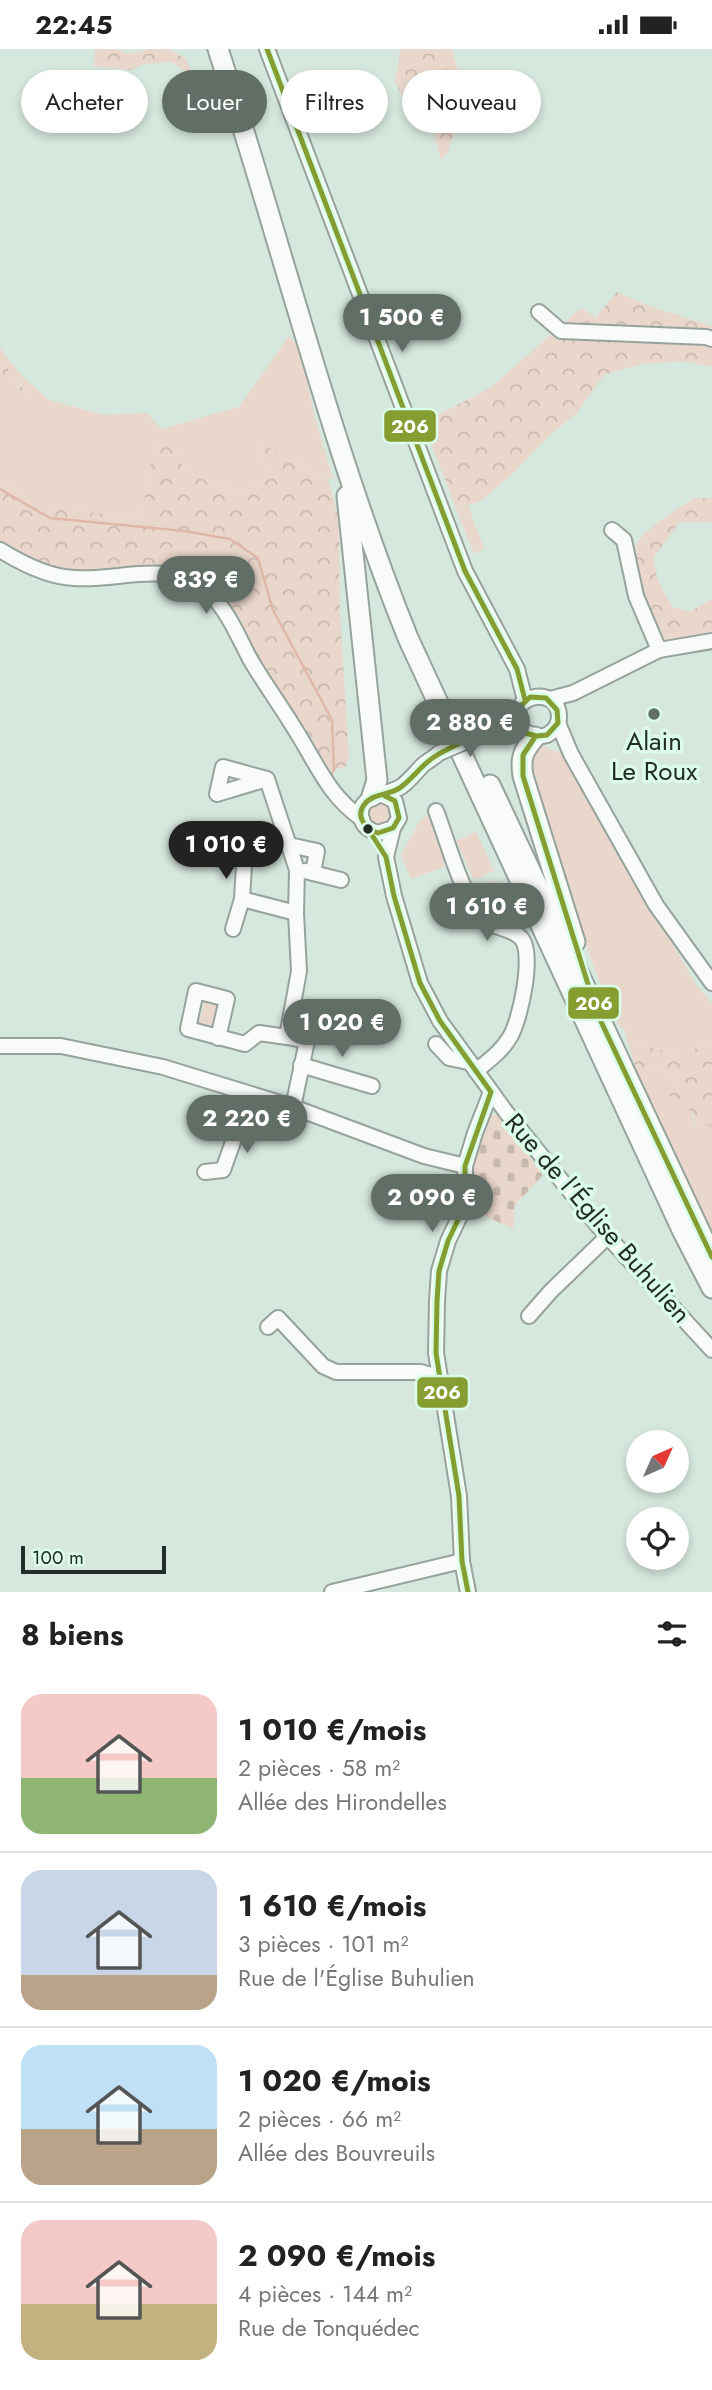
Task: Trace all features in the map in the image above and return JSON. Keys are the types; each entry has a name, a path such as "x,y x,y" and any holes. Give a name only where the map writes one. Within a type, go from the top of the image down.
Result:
{"highway":[{"path":"218,49 344,460 372,545 408,638 683,1232 712,1288"},
{"path":"231,49 394,568 443,683 712,1257"},
{"path":"344,460 377,780 374,798"},
{"path":"535,735 522,754 523,776 597,1013"}],"street":[{"path":"267,49 465,571 517,669 554,704 571,754 656,905 712,983"},
{"path":"539,312 561,331 712,339"},
{"path":"612,530 624,540 636,596 659,650"},
{"name":"Rue de l'Église Buhulien","path":"0,550 45,572 60,576 90,579 127,574 168,574 186,579 207,592 232,624 324,782 365,824 386,857 394,896 420,983 440,1021 491,1092 607,1237 712,1350"},
{"path":"486,733 511,717 523,703 537,696 546,698 573,693 659,650 712,641"},
{"path":"517,669 523,703 517,718 535,735 571,754"},
{"path":"339,799 355,804 374,798 407,782 439,753 486,733 508,730 535,735 558,720 573,693"},
{"path":"267,779 297,870 299,971 287,1037"},
{"path":"399,812 395,801 374,798 363,807 365,824 378,833 393,828 397,824 407,782"},
{"path":"436,811 477,912 490,925 518,936 525,945 526,970 521,1010 516,1026 503,1047 472,1067 449,1058 436,1044"},
{"name":"Rue de l'Église Buhulien","path":"386,857 393,828"},
{"path":"289,845 317,851 313,873"},
{"path":"233,929 243,899 244,864"},
{"path":"297,870 341,880"},
{"path":"243,899 296,913"},
{"path":"218,1038 245,1044 259,1033 307,1041 293,1107"},
{"path":"0,1046 61,1046 163,1067 293,1107 424,1156 465,1166"},
{"path":"301,1065 372,1086"},
{"path":"468,1592 459,1496 436,1353 439,1271 448,1241 465,1205 465,1166 491,1092"},
{"path":"205,1172 223,1170 250,1094"},
{"path":"529,1316 607,1237"},
{"path":"268,1327 278,1318 323,1366 335,1372 421,1372 434,1376 442,1385"},
{"path":"332,1592 463,1561"}],"green space":[{"path":"95,49 115,49 129,54 149,49 169,49 186,59 191,70 183,70 172,62 143,64 131,70 94,66"},
{"path":"401,49 452,49 457,68 464,70 402,70 402,97 395,81"},
{"path":"434,133 455,133 448,153 441,160"},
{"path":"617,292 652,307 712,326 712,367 682,361 641,364 604,375 576,414 552,433 510,476 479,502 456,508 426,431 438,415 490,388 581,308 596,317"},
{"path":"289,336 301,351 315,418 333,479 313,476 296,460 278,454 259,441 266,479 253,487 235,490 207,482 183,466 175,447 155,439 141,519 42,506 0,479 0,394 28,395 6,366 0,365 0,348 23,377 49,400 105,415 147,413 161,429 239,407"},
{"path":"0,365 6,366 28,396 0,394"},
{"path":"155,439 175,447 183,466 207,482 235,490 253,487 266,479 259,440 278,454 296,460 313,476 328,479 339,521 340,614 349,757 345,768 325,770 219,592 179,570 64,570 30,558 0,542 0,479 43,506 141,519"},
{"path":"694,498 712,498 712,522 680,522 654,557 659,583 673,607 690,612 712,599 712,636 660,641 640,591 634,552 648,530"},
{"path":"468,505 484,549 474,554 456,508"},
{"path":"539,744 566,756 696,985 712,1003 712,1052 709,1045 677,1054 641,1045 618,1024 577,919 545,815 531,758"},
{"path":"381,802 389,806 393,814 389,822 381,826 373,822 369,814 373,806"},
{"path":"427,815 443,846 444,867 411,879 401,855 419,822"},
{"path":"476,832 494,871 474,880 456,841"},
{"path":"493,880 505,904 484,914 472,890"},
{"path":"204,998 220,1001 216,1029 195,1027 193,1018 200,1019 204,1005 198,1001"},
{"path":"624,1030 641,1045 677,1054 710,1045 712,1128 710,1125 696,1127 694,1116 683,1103 673,1103 665,1087 670,1083 692,1087 674,1076 635,1065"},
{"path":"635,1065 674,1076 694,1088 670,1083 691,1113 696,1127 710,1125 712,1128 712,1233 645,1093"},
{"path":"497,1114 543,1175 515,1205 513,1229 472,1210 472,1163 487,1116"}],"waterway":[{"path":"0,489 50,518 184,531 230,539 258,558 273,610 332,720 334,770 330,776"}],"transit line":[{"name":"206","path":"267,49 465,571 517,669 525,700"},
{"name":"206","path":"512,730 537,736 547,735 558,723 557,710 546,698 530,697 520,707 518,721"},
{"name":"206","path":"385,796 395,801 399,818 393,828 378,833 369,829 361,818 367,801 398,789 434,757 490,729 521,705"},
{"name":"206","path":"535,737 523,755 523,776 597,1013 712,1257"},
{"name":"206","path":"368,829 386,857 394,896 420,983 440,1021 491,1092 465,1166 465,1205 448,1241 439,1271 437,1301 436,1353 459,1496 462,1561 468,1592"}],"place":[{"name":"Alain Le Roux","path":"654,714"}]}
